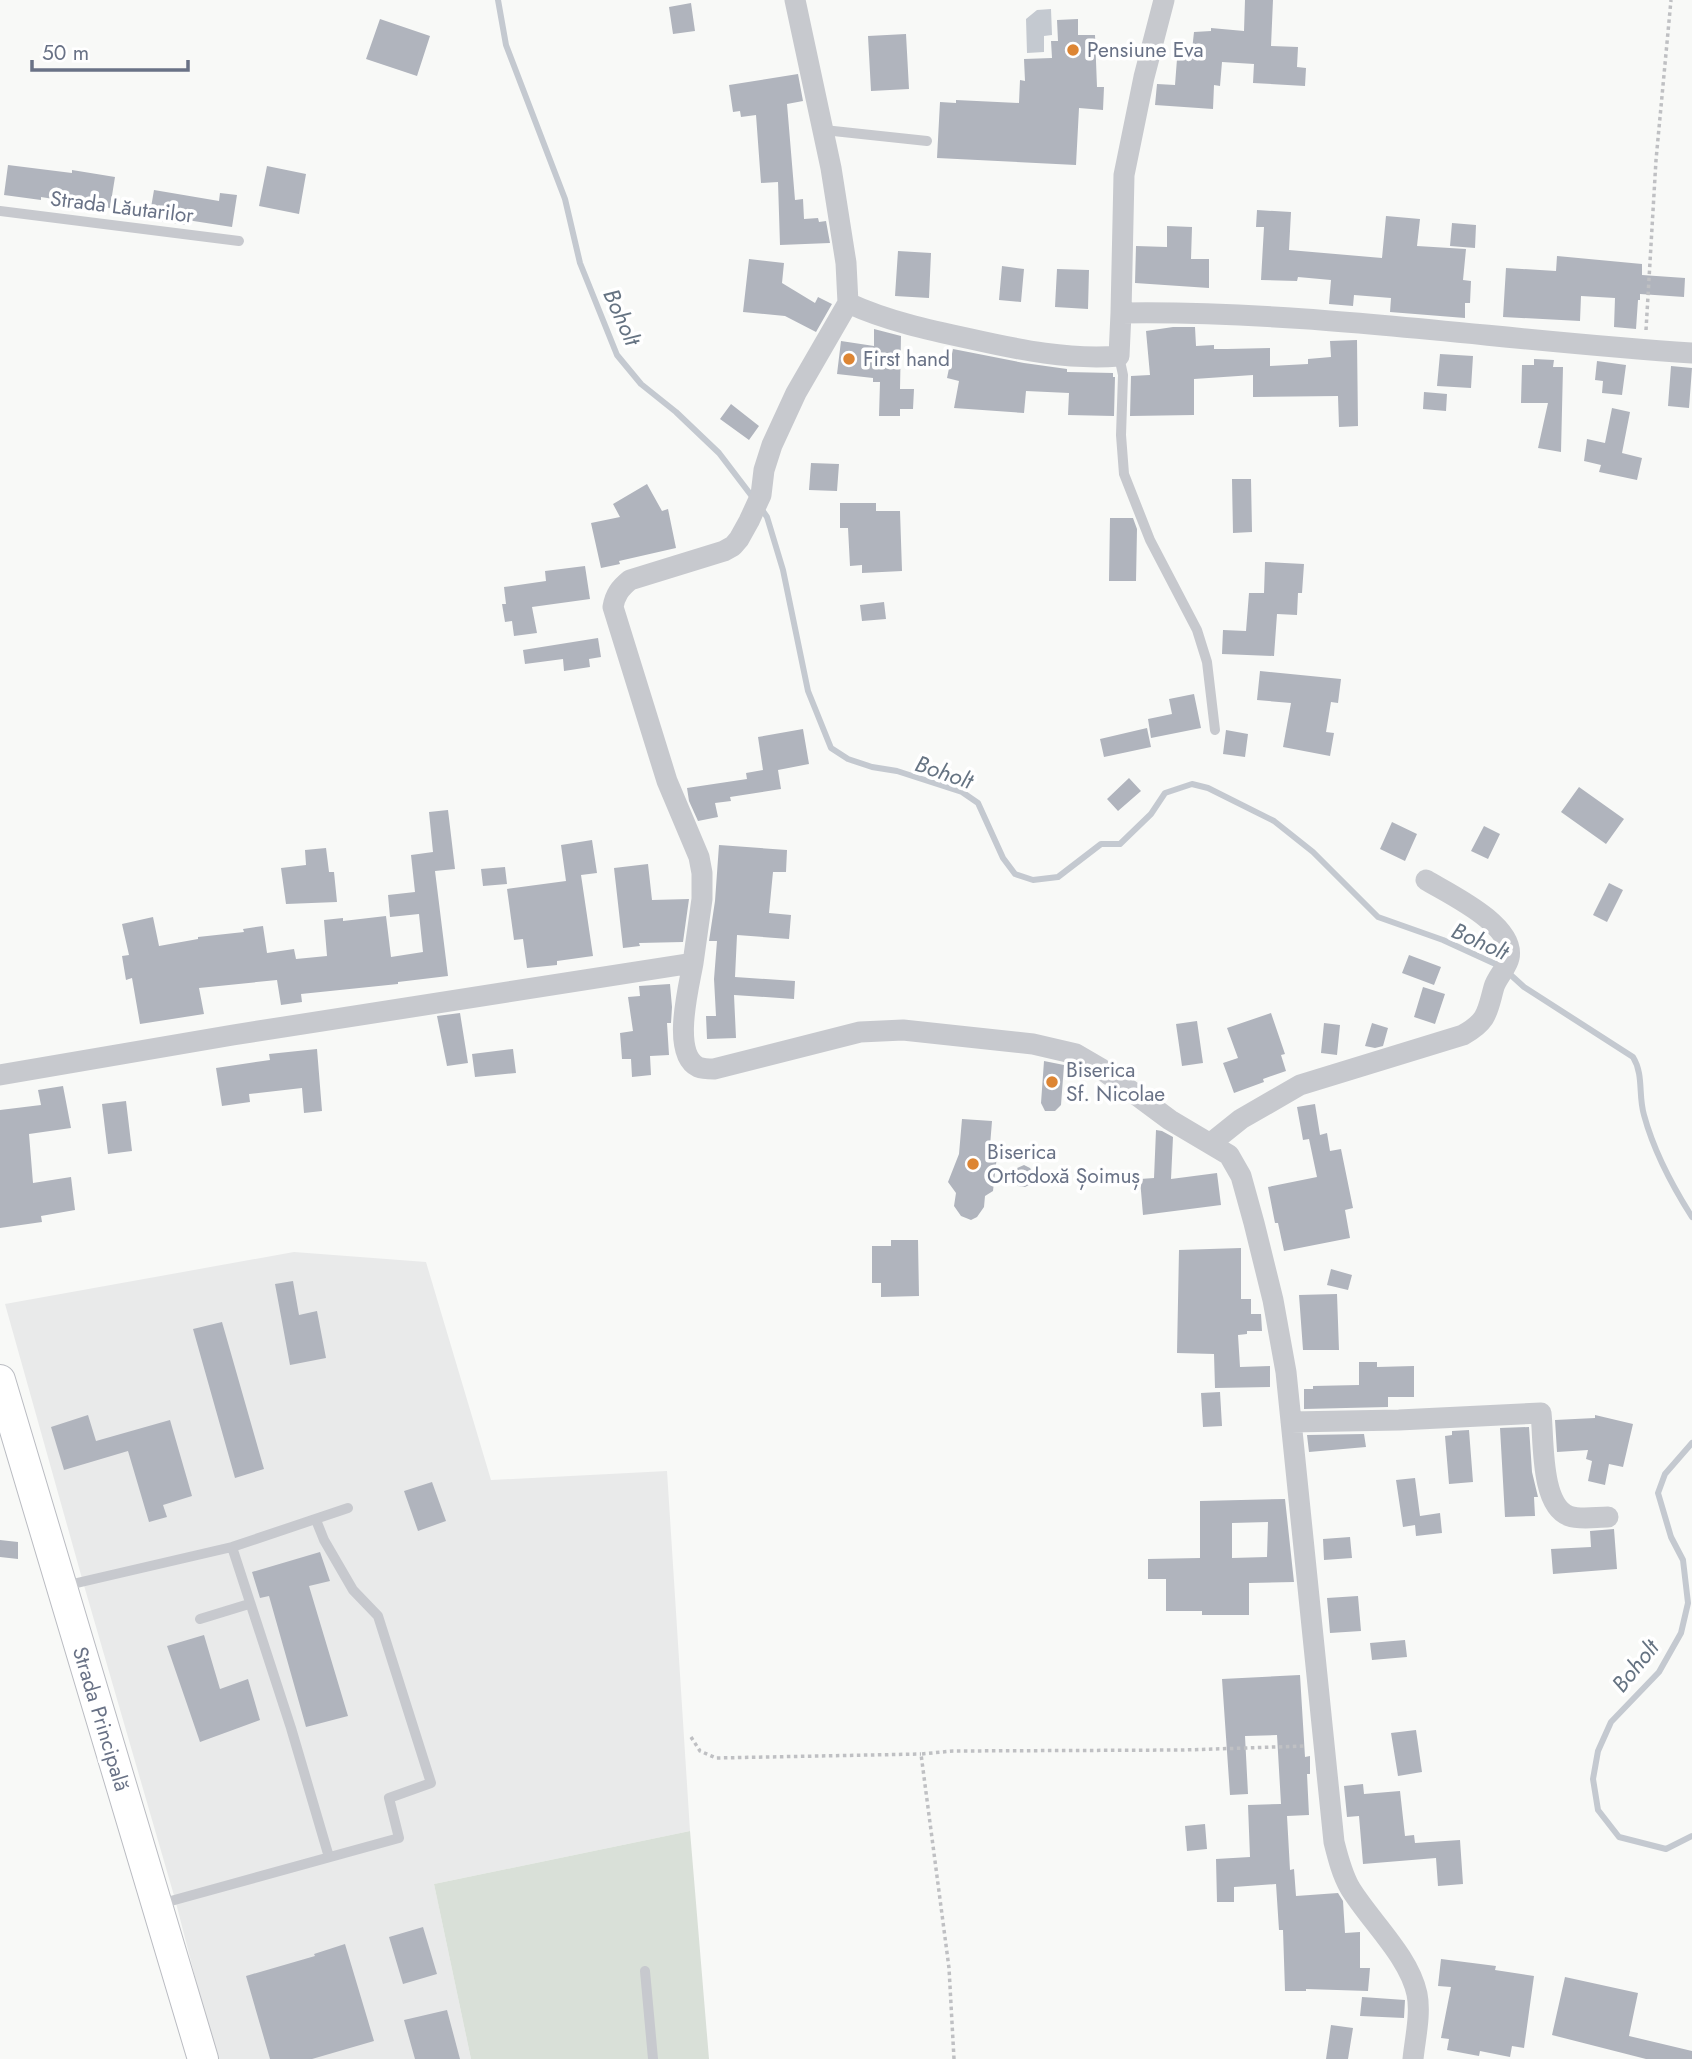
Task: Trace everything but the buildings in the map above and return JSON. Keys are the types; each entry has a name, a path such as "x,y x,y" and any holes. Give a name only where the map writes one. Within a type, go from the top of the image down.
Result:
{"main road":[{"name":"Strada Principală","path":"0,1380 203,2059"}],"street":[{"path":"794,0 824,130 842,237 848,303 796,393 772,444 761,495 739,539 724,551 630,580 614,598 613,607 667,780 699,857 702,873 702,899 686,1002 683,1043 686,1054 700,1068 715,1069 860,1032 879,1030 903,1030 1033,1044 1076,1054 1100,1068 1170,1120 1229,1154 1241,1176 1275,1313 1286,1372 1331,1824 1341,1869 1350,1888 1401,1958 1418,1995 1413,2059"},
{"path":"848,303 877,316 1002,346 1058,355 1096,358 1119,356 1124,175 1144,77 1164,0"},
{"path":"1121,313 1204,313 1692,353"},
{"path":"1211,1143 1241,1119 1300,1085 1463,1035 1473,1029 1488,1013 1495,984 1504,967 1506,937 1499,928 1426,880"},
{"path":"0,1074 693,963"},
{"path":"1291,1422 1541,1413 1547,1480 1553,1503 1568,1516 1608,1517"}],"lane":[{"path":"824,130 927,141"},
{"name":"Strada Lăutarilor","path":"0,211 239,241"},
{"path":"1119,356 1123,374 1121,435 1125,474 1150,540 1197,630 1207,662 1215,730"},
{"path":"62,1586 232,1547 348,1508"},
{"path":"157,1905 399,1838 389,1798 431,1783 377,1616 353,1590 324,1540 316,1520"},
{"path":"232,1547 291,1728 329,1857"},
{"path":"200,1619 249,1604"},
{"path":"645,1971 653,2059"}],"path":[{"path":"1645,350 1656,160 1671,0"},
{"path":"691,1737 700,1751 716,1758 953,1751 1184,1750 1324,1746"},
{"path":"922,1754 948,1955 954,2059"}],"shaded area":[{"path":"1051,9 1052,35 1044,36 1044,52 1027,53 1026,19 1037,10"},
{"path":"294,1252 426,1262 491,1480 667,1471 690,1831 434,1884 471,2059 216,2059 175,1899 5,1304"},
{"path":"690,1831 709,2059 471,2059 434,1884"}],"waterway":[{"name":"Boholt","path":"498,0 506,45 565,199 580,263 617,355 641,384 676,412 719,453 754,499"},
{"name":"Boholt","path":"760,507 767,517 783,570 808,691 831,748 848,759 962,792 978,803 1003,858 1015,874 1033,880 1058,877 1101,844 1120,844 1151,814 1165,793 1192,784 1208,788 1274,821 1313,852 1378,917 1443,940 1502,967 1524,987 1633,1057 1639,1071 1641,1100 1653,1142 1670,1180 1692,1217"},
{"name":"Boholt","path":"1692,1443 1665,1474 1658,1493 1671,1537 1683,1560 1688,1603 1681,1633 1659,1672 1611,1722 1598,1751 1593,1779 1598,1810 1619,1837 1666,1849 1692,1836"}],"place":[{"name":"Pensiune Eva","path":"1073,50"},
{"name":"First hand","path":"849,359"},
{"name":"Biserica Sf. Nicolae","path":"1052,1082"},
{"name":"Biserica Ortodoxă Șoimuș","path":"973,1164"}]}
